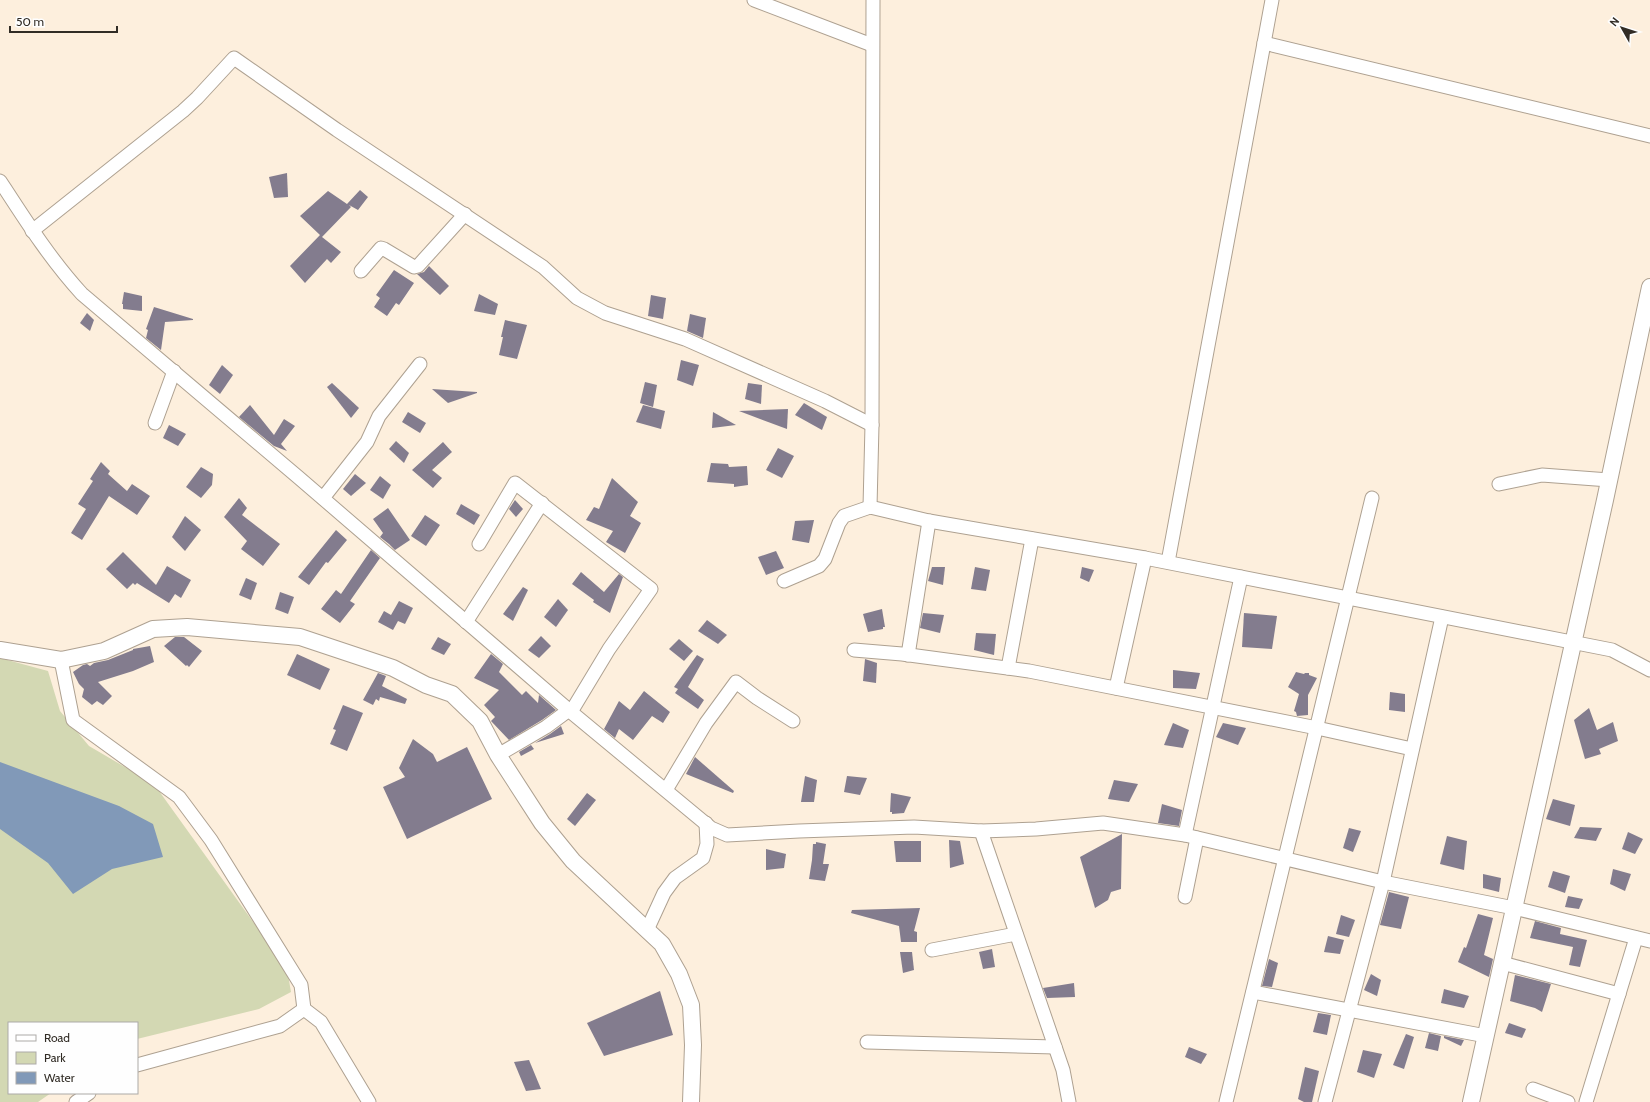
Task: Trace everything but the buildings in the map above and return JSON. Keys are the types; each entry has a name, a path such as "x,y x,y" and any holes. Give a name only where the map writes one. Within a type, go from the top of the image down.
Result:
{"street":[{"path":"754,0 872,45"},
{"path":"870,507 872,425 873,0"},
{"path":"1168,562 1272,0"},
{"path":"1264,43 1650,136"},
{"path":"32,231 183,111 234,58 337,130 543,266 577,298 605,313 685,339 825,401 872,425"},
{"path":"0,181 40,244 82,294 323,498 570,711 711,828 727,835 914,827 981,831 1036,829 1103,823 1191,836 1383,882 1514,908 1650,941"},
{"path":"361,271 381,248 414,267 418,266 465,214"},
{"path":"1471,1102 1609,480 1650,287"},
{"path":"323,498 367,442 379,416 420,364"},
{"path":"155,423 174,371"},
{"path":"1499,484 1542,475 1562,475 1609,480"},
{"path":"479,544 515,483 651,589 609,649 570,711 546,727 498,754"},
{"path":"1226,1102 1286,859 1372,498"},
{"path":"466,622 542,503"},
{"path":"784,581 819,566 825,559 838,523 844,516 870,507 929,521 1168,562 1612,650 1650,670"},
{"path":"908,655 929,521"},
{"path":"1008,668 1032,539"},
{"path":"1116,688 1145,558"},
{"path":"1185,896 1191,836 1214,708 1241,577"},
{"path":"1325,1102 1383,882 1442,617"},
{"path":"0,650 61,660 104,650 153,629 187,626 300,637 393,668 426,685 452,694 480,721 498,754 542,823 573,861 662,944 679,974 691,1006 693,1045 691,1102"},
{"path":"854,650 908,655 1008,668 1317,728 1412,749"},
{"path":"61,660 73,720 179,797 211,840 301,985 304,1009 321,1022 369,1102"},
{"path":"666,790 706,723 736,682 792,721"},
{"path":"705,854 707,844 706,823"},
{"path":"981,831 1063,1070 1069,1102"},
{"path":"647,930 657,906 675,878 696,864 727,835"},
{"path":"932,950 1016,934"},
{"path":"1586,1102 1636,938"},
{"path":"1502,963 1619,994"},
{"path":"1253,992 1486,1036"},
{"path":"138,1065 280,1026 304,1009"},
{"path":"867,1042 1055,1047"},
{"path":"1533,1089 1568,1102"},
{"path":"76,1102 88,1094"}],"green space":[{"path":"0,658 48,671 60,711 89,746 154,784 287,969 291,992 259,1009 138,1039 138,1022 8,1022 8,1094 50,1094 38,1102 0,1102"}],"water":[{"path":"0,762 119,806 153,824 163,857 112,869 73,894 48,863 0,829"}]}
